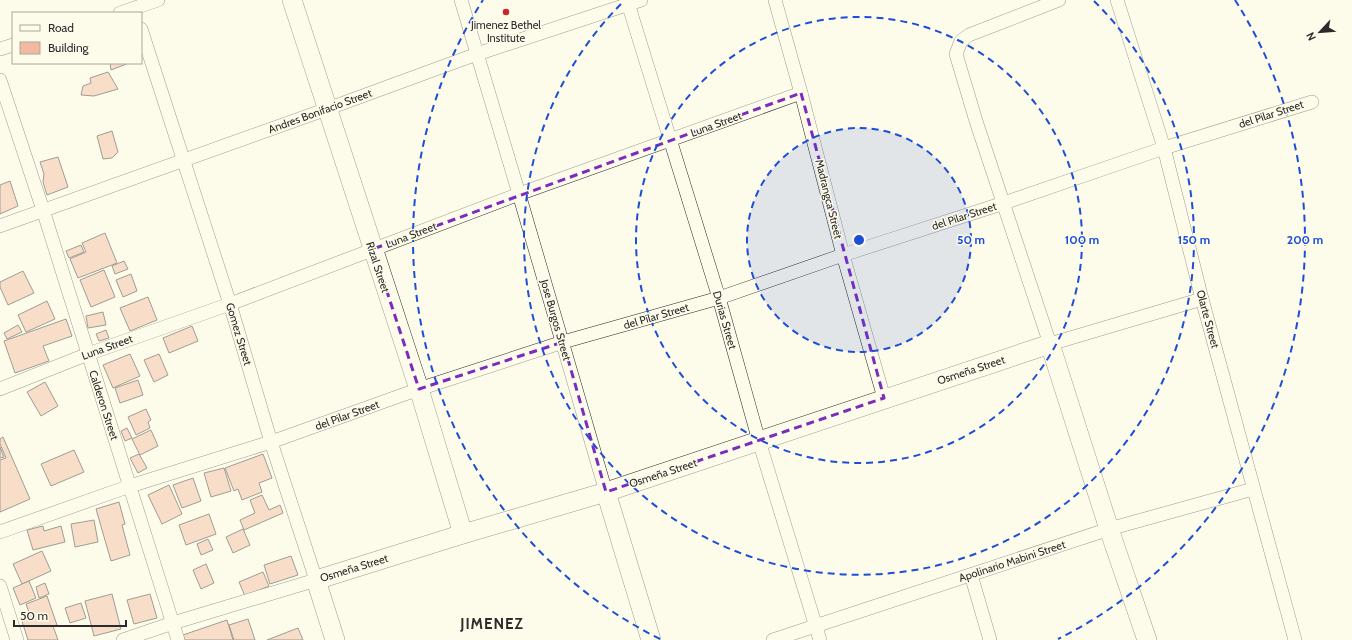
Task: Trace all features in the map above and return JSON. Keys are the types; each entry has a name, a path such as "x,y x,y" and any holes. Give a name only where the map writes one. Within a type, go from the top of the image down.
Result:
{"street":[{"path":"122,12 158,0"},
{"name":"Rizal Street","path":"292,0 419,389 463,534"},
{"name":"Jose Burgos Street","path":"461,0 651,640"},
{"name":"Andres Bonifacio Street","path":"0,226 477,54 628,2 641,0"},
{"name":"Madrangca Street","path":"776,0 843,255 884,398"},
{"path":"1059,0 969,35 961,41 956,54 976,121 1050,344 1109,529 1147,640"},
{"name":"Olarte Street","path":"1116,0 1164,148 1202,299 1295,640"},
{"name":"Durias Street","path":"628,2 719,298 759,441 820,640"},
{"name":"Gomez Street","path":"142,32 230,304 271,442 335,640"},
{"path":"0,49 12,45"},
{"name":"Calderon Street","path":"0,80 43,210 178,640"},
{"name":"Luna Street","path":"0,388 88,354 230,304 519,194 801,93"},
{"name":"del Pilar Street","path":"0,532 130,486 271,442 419,389 563,342 719,298 1164,148 1312,102"},
{"name":"Osmeña Street","path":"123,640 173,623 463,534 606,492 884,398 1050,344 1202,299"},
{"name":"Apolinario Mabini Street","path":"773,640 1109,529 1253,489"},
{"path":"971,575 990,640"},
{"path":"0,586 17,640"}],"highlighted area":[{"path":"801,93 884,398 606,492 563,342 419,389 373,249"}],"building":[{"path":"110,64 126,64 111,70"},
{"path":"108,72 118,89 94,96 81,95 83,86 91,83 90,78"},
{"path":"112,131 118,152 112,158 103,159 97,136"},
{"path":"58,157 68,187 47,195 43,182 44,174 40,162"},
{"path":"10,181 18,206 0,214 0,185"},
{"path":"105,233 117,263 78,278 70,259 86,252 82,243"},
{"path":"81,245 84,252 69,258 66,251"},
{"path":"124,261 128,269 115,274 112,266"},
{"path":"104,270 115,297 91,307 80,280"},
{"path":"23,271 34,293 8,305 0,287 0,282"},
{"path":"131,274 137,291 123,297 116,280"},
{"path":"148,297 157,320 130,331 120,308"},
{"path":"47,301 55,319 26,332 18,315"},
{"path":"103,312 106,325 88,328 86,316"},
{"path":"66,319 72,336 43,346 49,361 15,373 4,341"},
{"path":"18,325 22,332 7,339 4,333"},
{"path":"192,326 198,341 169,353 163,338"},
{"path":"106,330 109,338 99,341 96,334"},
{"path":"130,354 140,376 113,388 103,365"},
{"path":"159,354 168,375 154,382 144,360"},
{"path":"138,380 143,395 120,403 115,388"},
{"path":"45,382 58,406 41,416 27,392"},
{"path":"146,409 151,420 148,422 150,428 136,435 128,417"},
{"path":"127,428 132,438 125,441 121,431"},
{"path":"151,430 158,446 140,455 132,439"},
{"path":"3,437 30,499 0,512 0,460 6,458 0,444 0,439"},
{"path":"0,447 4,457 0,458"},
{"path":"74,450 84,472 51,486 41,464"},
{"path":"139,454 147,468 138,473 130,458"},
{"path":"263,454 272,478 259,483 262,492 242,500 238,489 234,491 225,468"},
{"path":"224,468 231,491 211,497 204,473"},
{"path":"193,478 201,501 182,508 173,485"},
{"path":"169,485 182,514 162,524 148,495"},
{"path":"262,495 269,510 280,505 283,513 244,530 240,520 255,513 250,500"},
{"path":"119,502 125,524 122,525 130,555 111,561 96,509"},
{"path":"209,514 216,534 186,545 179,525"},
{"path":"94,520 98,542 75,547 71,524"},
{"path":"43,526 44,531 61,526 65,542 33,550 27,530"},
{"path":"243,529 250,545 233,553 226,537"},
{"path":"208,539 213,550 201,555 197,544"},
{"path":"42,551 51,571 22,584 13,564"},
{"path":"291,556 298,575 270,584 264,565"},
{"path":"206,564 214,583 201,589 193,570"},
{"path":"263,572 269,586 245,596 239,582"},
{"path":"29,581 36,598 20,605 13,588"},
{"path":"45,583 49,594 39,598 36,587"},
{"path":"112,594 121,629 94,636 85,601"},
{"path":"150,594 157,618 134,624 127,600"},
{"path":"47,596 57,625 53,626 58,640 28,640 21,618 30,615 26,604"},
{"path":"81,603 86,618 70,623 65,608"},
{"path":"248,619 255,640 234,640 229,625"},
{"path":"227,620 233,640 185,640 183,635"},
{"path":"298,628 303,640 267,640"}],"place":[{"name":"Jimenez Bethel Institute","path":"506,12"}],"district":[{"name":"JIMENEZ","path":"492,624"}]}
